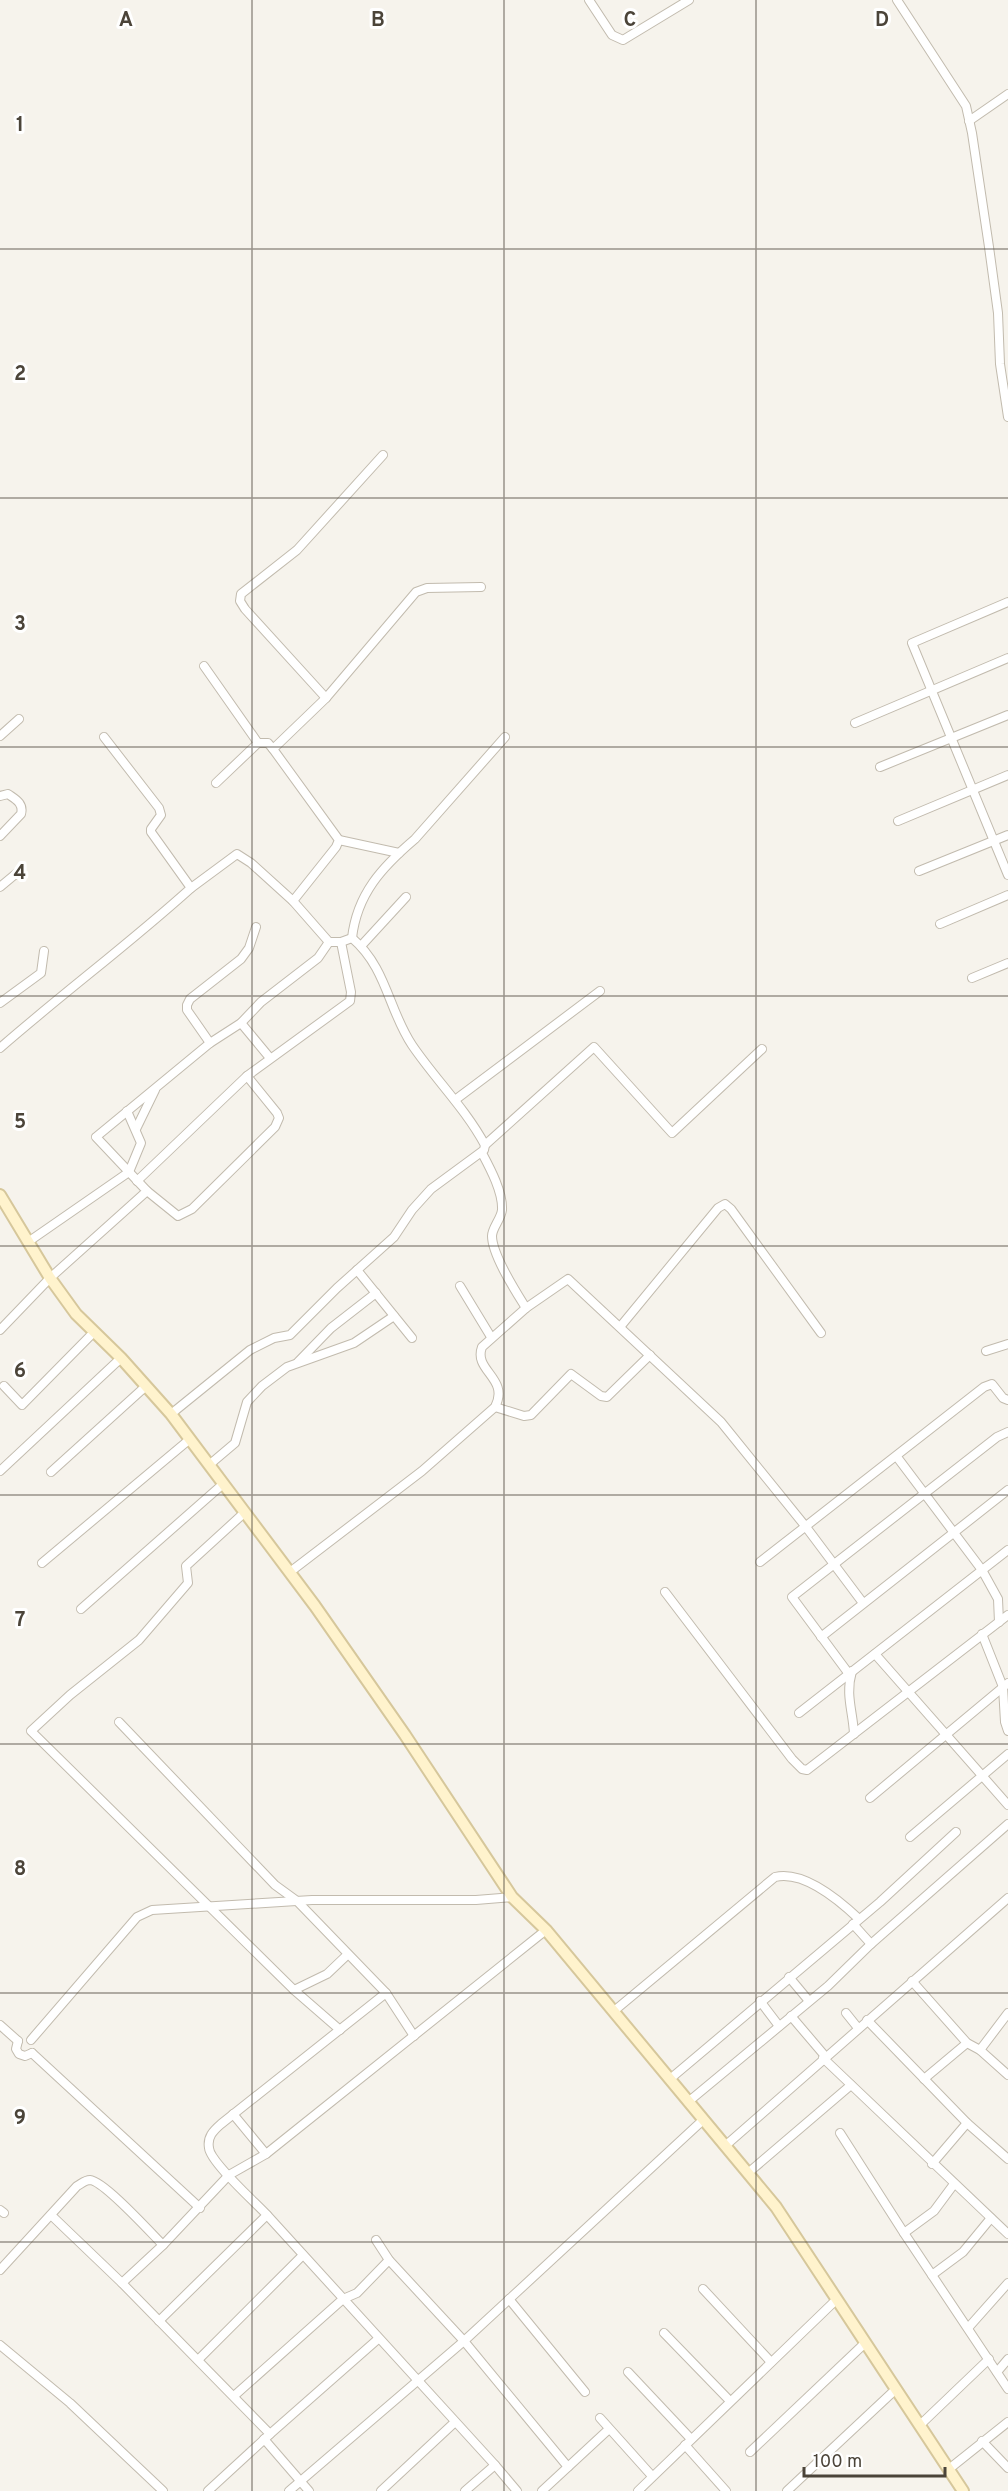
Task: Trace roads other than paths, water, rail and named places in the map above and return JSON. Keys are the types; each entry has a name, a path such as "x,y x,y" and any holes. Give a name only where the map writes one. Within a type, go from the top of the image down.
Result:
{"street":[{"path":"589,0 612,35 623,40 689,0"},
{"path":"897,0 966,106 998,313 1000,364 1008,417"},
{"path":"969,121 1008,94"},
{"path":"326,698 245,609 240,601 241,594 297,550 384,455"},
{"path":"273,749 326,698 416,592 427,588 481,587"},
{"path":"1008,602 912,643 1008,875"},
{"path":"855,723 1008,658"},
{"path":"204,666 258,743"},
{"path":"880,767 1008,715"},
{"path":"0,736 19,719"},
{"path":"104,737 161,812 151,832 191,888"},
{"path":"352,938 354,918 368,888 399,853 415,839 505,737"},
{"path":"216,783 258,743 268,743 339,840 399,853"},
{"path":"898,821 1008,775"},
{"path":"0,796 8,794 20,803 22,809 0,836"},
{"path":"919,871 1008,835"},
{"path":"293,901 336,847 339,840"},
{"path":"0,1047 135,938 191,888 237,854 251,863 293,901 329,942 341,942 352,938"},
{"path":"0,887 18,872"},
{"path":"940,924 1008,895"},
{"path":"361,946 406,897"},
{"path":"210,1043 187,1010 187,1005 241,959 249,948 256,927"},
{"path":"352,938 377,968 389,992 396,1018 412,1045 455,1100 483,1149 495,1178 502,1210 492,1235 495,1249 509,1281 526,1308"},
{"path":"247,1076 277,1113 279,1118 275,1127 192,1209 183,1215 178,1216 147,1191 96,1137 210,1043 241,1023 261,1002 318,958 329,942"},
{"path":"137,1181 247,1076 351,999 341,942"},
{"path":"0,1003 40,973 44,951"},
{"path":"972,978 1008,963"},
{"path":"455,1100 600,991"},
{"path":"241,1023 270,1058"},
{"path":"171,1414 250,1350 274,1338 290,1335 394,1237 412,1210 431,1189 483,1149 594,1047 672,1133 762,1049"},
{"path":"136,1129 156,1088"},
{"path":"28,1242 129,1172 141,1143 127,1111"},
{"path":"0,1330 50,1278 147,1191"},
{"path":"0,1196 50,1278 76,1314 121,1358 171,1414 290,1572 405,1735 512,1897 546,1930 776,2207 864,2344 963,2491"},
{"path":"620,1327 718,1208 725,1204 732,1209 821,1333"},
{"path":"357,1270 412,1338"},
{"path":"290,1572 422,1471 495,1407 500,1389 480,1359 480,1353 491,1336 568,1279 721,1422 806,1527 863,1603"},
{"path":"460,1286 491,1336"},
{"path":"297,1363 331,1328 376,1293"},
{"path":"209,1465 235,1443 243,1412 254,1393 275,1376 297,1363 354,1342 394,1316"},
{"path":"4,1386 22,1405 94,1332"},
{"path":"986,1351 1008,1344"},
{"path":"495,1407 524,1416 531,1415 571,1374 601,1396 607,1397 650,1355"},
{"path":"0,1472 121,1358"},
{"path":"760,1562 989,1384 992,1384 1003,1398 1008,1400"},
{"path":"51,1472 147,1386"},
{"path":"854,1734 853,1717 847,1692 850,1673 792,1597 997,1437 1008,1432"},
{"path":"42,1563 190,1439"},
{"path":"897,1457 982,1570 998,1599 999,1622"},
{"path":"81,1609 223,1484"},
{"path":"821,1637 1008,1490"},
{"path":"244,1512 186,1566 188,1583 139,1640 70,1695 31,1731 294,1990 340,2030"},
{"path":"799,1713 1008,1550"},
{"path":"665,1592 792,1759 802,1769 807,1770 1008,1615"},
{"path":"982,1634 1005,1685 1005,1722 1008,1731"},
{"path":"875,1654 1008,1805"},
{"path":"870,1798 1005,1685"},
{"path":"119,1722 275,1885 297,1901 386,1993 414,2036"},
{"path":"910,1837 1008,1754"},
{"path":"688,2102 828,1986 871,1944 1008,1824"},
{"path":"670,2079 856,1921 956,1832"},
{"path":"614,2011 775,1877 793,1877 830,1893 856,1921 871,1944"},
{"path":"31,2040 137,1917 152,1910 297,1901 476,1900 512,1897"},
{"path":"725,2146 1008,1898"},
{"path":"122,2283 164,2245 229,2175 266,2154 546,1930"},
{"path":"294,1990 327,1974 347,1955"},
{"path":"789,1977 809,2001"},
{"path":"912,1980 967,2043 980,2050 1008,2075"},
{"path":"386,1993 233,2114 213,2132 208,2146 210,2153 229,2175 517,2491"},
{"path":"760,2001 779,2026"},
{"path":"846,2013 858,2028"},
{"path":"980,2050 1008,2013"},
{"path":"791,2016 824,2057 851,2085 1008,2234"},
{"path":"867,2020 967,2123 1008,2160"},
{"path":"0,2025 18,2041"},
{"path":"24,2038 31,2040 34,2048 32,2053 26,2056 21,2055 16,2049 18,2041 24,2038"},
{"path":"924,2079 967,2043"},
{"path":"32,2053 200,2208"},
{"path":"748,2173 851,2085"},
{"path":"233,2114 266,2154"},
{"path":"289,2491 464,2341 703,2120"},
{"path":"932,2164 967,2123"},
{"path":"840,2133 1008,2389"},
{"path":"0,2270 77,2186 86,2180 105,2188 164,2245"},
{"path":"904,2233 934,2211 954,2184"},
{"path":"51,2215 234,2396 309,2491"},
{"path":"159,2321 267,2215"},
{"path":"932,2275 963,2252 991,2218"},
{"path":"376,2240 389,2260 464,2341 568,2467"},
{"path":"198,2360 303,2255"},
{"path":"234,2396 343,2299 357,2293 389,2260"},
{"path":"968,2328 1008,2283"},
{"path":"703,2289 771,2362"},
{"path":"509,2299 585,2392"},
{"path":"638,2491 836,2300"},
{"path":"664,2333 730,2401"},
{"path":"208,2491 378,2339"},
{"path":"750,2452 864,2344"},
{"path":"0,2345 70,2403 163,2491"},
{"path":"920,2425 988,2359"},
{"path":"997,2372 1008,2359"},
{"path":"628,2372 688,2442 726,2491"},
{"path":"787,2491 896,2389"},
{"path":"600,2418 652,2476"},
{"path":"381,2491 455,2422"},
{"path":"949,2469 1008,2422"},
{"path":"542,2491 609,2429"},
{"path":"982,2441 1008,2468"},
{"path":"465,2491 495,2465"},
{"path":"390,2483 398,2491"},
{"path":"215,2484 221,2491"}]}
